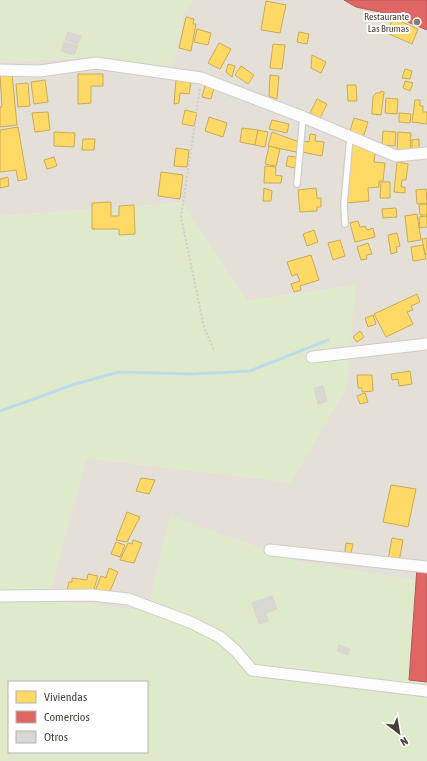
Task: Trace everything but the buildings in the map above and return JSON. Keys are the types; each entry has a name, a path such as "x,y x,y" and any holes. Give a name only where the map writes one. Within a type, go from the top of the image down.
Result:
{"street":[{"path":"0,70 40,71 96,63 202,78 303,117 396,156 427,154"},
{"path":"312,357 427,344"},
{"path":"270,550 427,567"},
{"path":"0,596 6,594 92,595 128,599 190,622 220,637 236,651 252,670 427,691"}],"lane":[{"path":"297,184 303,117"},
{"path":"345,224 344,204 350,136"}],"path":[{"path":"202,78 199,108 181,218 204,327 214,350"}],"shaded area":[{"path":"194,0 427,0 427,582 299,562 170,516 148,611 48,600 86,458 291,482 356,285 247,301 182,203 0,216 0,62 87,58 173,68 184,11"}],"green space":[{"path":"0,0 194,0 184,11 173,68 87,58 0,62"},
{"path":"183,203 247,301 356,285 347,388 291,482 86,458 48,600 148,611 170,516 299,562 427,582 427,761 0,761 0,216"}],"waterway":[{"path":"0,411 75,384 119,372 192,374 250,371 328,340"}],"place":[{"name":"Restaurante Las Brumas","path":"417,22"}]}
